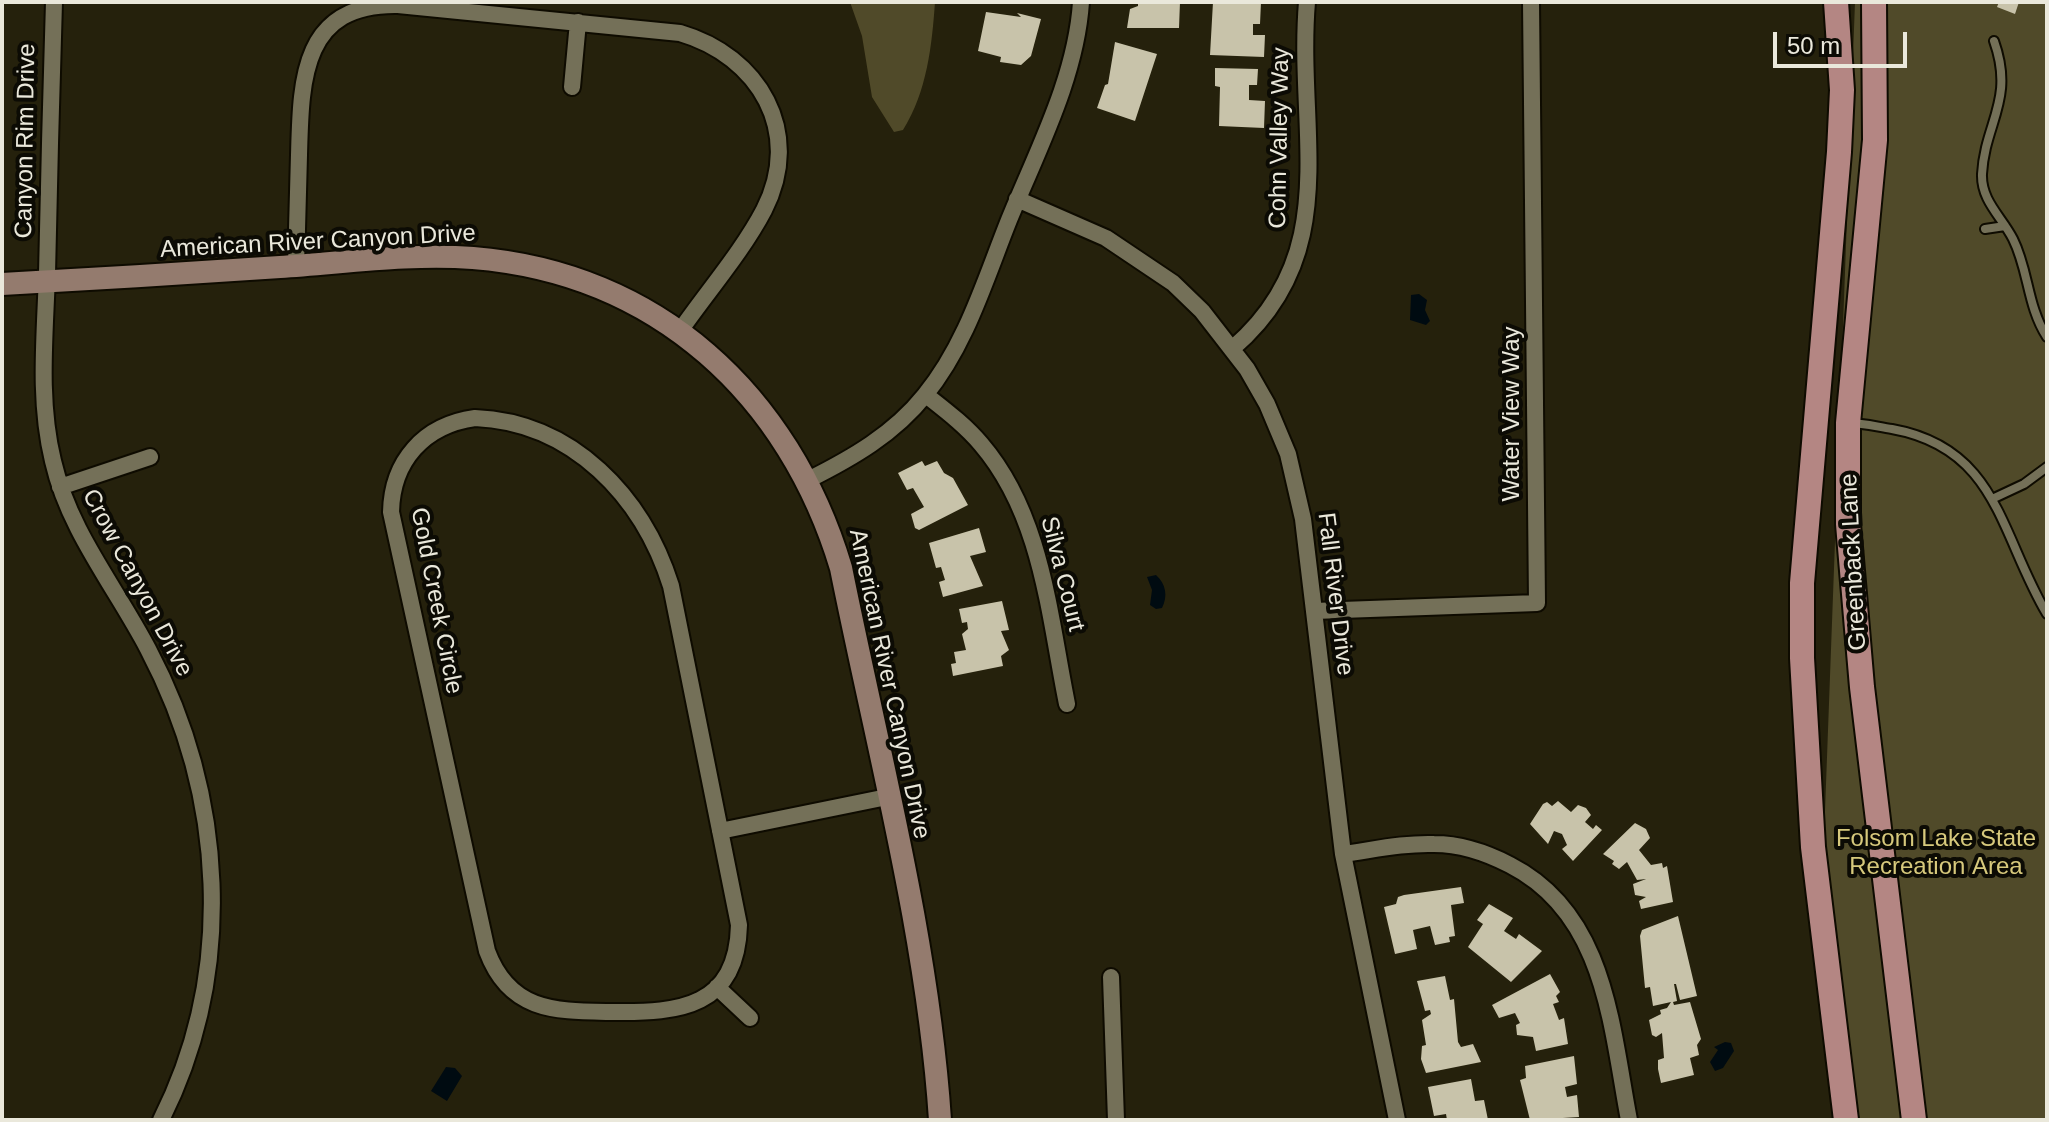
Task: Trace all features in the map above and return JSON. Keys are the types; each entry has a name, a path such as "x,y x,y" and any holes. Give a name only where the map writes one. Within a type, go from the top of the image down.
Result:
{"main road":[{"name":"Greenback Lane","path":"1836,2 1842,90 1839,152 1802,583 1804,737 1813,847 1846,1120"},
{"name":"Greenback Lane","path":"1874,2 1875,140 1848,423 1850,574 1914,1120"},
{"name":"American River Canyon Drive","path":"2,284 434,258 513,263 595,286 680,331 736,379 764,411 808,480 829,528 841,568 929,1015 940,1120"}],"street":[{"name":"Canyon Rim Drive","path":"46,282 54,2"},
{"path":"808,480 853,457 887,434 926,395 962,336 1067,76 1081,2"},
{"name":"Cohn Valley Way","path":"1233,348 1260,322 1283,291 1302,244 1307,206 1307,2"},
{"name":"Water View Way","path":"1314,611 1537,603 1531,2"},
{"path":"296,266 301,85 314,46 333,25 357,10 384,4 680,33 716,46 746,69 761,89 775,125 776,176 763,211 680,331"},
{"path":"572,87 578,22"},
{"name":"Fall River Drive","path":"1017,199 1082,226 1140,259 1202,311 1233,348 1267,404 1288,454 1303,519 1343,854 1397,1120"},
{"name":"Crow Canyon Drive","path":"46,282 44,393 47,427 60,487 86,545 148,649 173,703 202,797 210,850 212,935 206,985 188,1056 161,1120"},
{"name":"Silva Court","path":"926,395 981,444 1017,496 1037,556 1067,704"},
{"name":"Gold Creek Circle","path":"489,418 517,424 574,450 599,468 631,502 661,556 671,586 720,831 739,925 736,954 717,987 697,1003 674,1011 563,1011 525,1000 505,984 491,963 393,526 394,484 405,459 424,438 461,420 489,418"},
{"path":"1817,421 1848,423"},
{"name":"Crow Canyon Drive","path":"60,487 150,457"},
{"path":"720,831 887,797"},
{"path":"1343,854 1410,844 1448,845 1497,858 1540,884 1575,922 1598,967 1629,1120"},
{"path":"1111,977 1116,1120"},
{"path":"717,987 750,1018"}],"lane":[{"path":"1994,41 2001,73 2000,99 1982,176 1988,200 2017,248 2031,307 2047,337"},
{"path":"1985,229 2005,226"},
{"path":"1848,423 1925,435 1958,456 1992,499 2019,563 2047,614"},
{"path":"1992,499 2024,484 2047,467"}],"green space":[{"path":"850,2 935,2 923,84 903,130 894,132 872,97 862,36"},
{"name":"Folsom Lake State Recreation Area","path":"1855,2 2047,2 2047,1120 1860,1120 1846,1054 1823,865"}],"shaded area":[{"path":"1419,294 1427,300 1425,310 1430,321 1426,325 1410,320 1411,295"},
{"path":"1156,575 1164,586 1165,595 1162,608 1156,609 1150,605 1152,590 1147,577"},
{"path":"1731,1043 1734,1051 1723,1068 1715,1071 1710,1062 1718,1050 1714,1047"},
{"path":"446,1067 455,1068 462,1076 447,1101 431,1091"}],"building":[{"path":"1138,2 1180,2 1179,28 1127,28 1130,9 1138,6"},
{"path":"1213,2 1261,2 1260,24 1253,24 1253,35 1265,35 1264,57 1210,55"},
{"path":"1999,2 2019,2 2015,14 1997,7"},
{"path":"986,12 1021,17 1017,13 1041,19 1031,56 1021,65 1000,62 1001,57 978,51"},
{"path":"1115,42 1157,54 1135,121 1097,108 1108,84"},
{"path":"1215,68 1258,69 1257,85 1249,85 1249,100 1265,101 1264,128 1219,126 1220,87 1215,86"},
{"path":"922,461 925,466 937,461 944,473 953,478 968,505 919,530 915,528 911,514 924,507 913,488 907,490 898,473"},
{"path":"979,528 986,552 970,556 983,586 943,597 939,582 945,580 941,567 936,568 929,543"},
{"path":"1002,601 1009,630 1001,631 1009,650 1001,656 1003,666 953,676 951,664 956,663 954,652 966,650 962,634 968,629 967,622 962,623 959,609"},
{"path":"1558,801 1571,812 1578,805 1586,808 1591,815 1585,822 1593,829 1596,825 1602,830 1573,861 1562,849 1567,845 1562,834 1554,831 1548,844 1530,824 1543,804 1547,802 1552,806"},
{"path":"1635,823 1646,829 1650,838 1639,850 1651,865 1662,863 1663,868 1667,866 1673,902 1641,909 1639,901 1646,897 1635,895 1633,884 1646,879 1637,880 1627,862 1619,869 1612,864 1614,861 1603,854"},
{"path":"1461,887 1464,903 1451,905 1455,936 1449,937 1450,942 1435,945 1430,926 1413,930 1417,949 1395,954 1384,907 1396,904 1398,897 1404,895"},
{"path":"1489,904 1513,918 1504,931 1516,939 1519,934 1542,951 1511,982 1468,947 1483,924 1477,920"},
{"path":"1678,916 1697,996 1680,1000 1674,984 1677,1001 1673,1002 1674,1005 1690,1002 1701,1039 1697,1045 1699,1055 1690,1058 1694,1075 1661,1083 1658,1060 1664,1058 1662,1033 1656,1037 1652,1035 1649,1020 1661,1014 1660,1010 1667,1008 1671,1002 1653,1006 1650,987 1645,988 1640,936 1642,930"},
{"path":"1550,974 1560,992 1556,996 1559,1002 1553,1004 1559,1020 1564,1018 1568,1044 1536,1051 1533,1037 1517,1035 1516,1025 1520,1023 1515,1013 1499,1018 1492,1005"},
{"path":"1445,976 1450,1000 1454,999 1458,1042 1461,1047 1473,1044 1481,1062 1426,1073 1421,1059 1422,1046 1426,1045 1422,1020 1431,1014 1430,1010 1425,1011 1417,981"},
{"path":"1574,1056 1577,1084 1565,1087 1567,1097 1577,1095 1579,1117 1530,1120 1520,1080 1526,1078 1525,1066"},
{"path":"1471,1079 1475,1101 1484,1100 1488,1120 1447,1120 1446,1114 1434,1116 1428,1087"}]}
